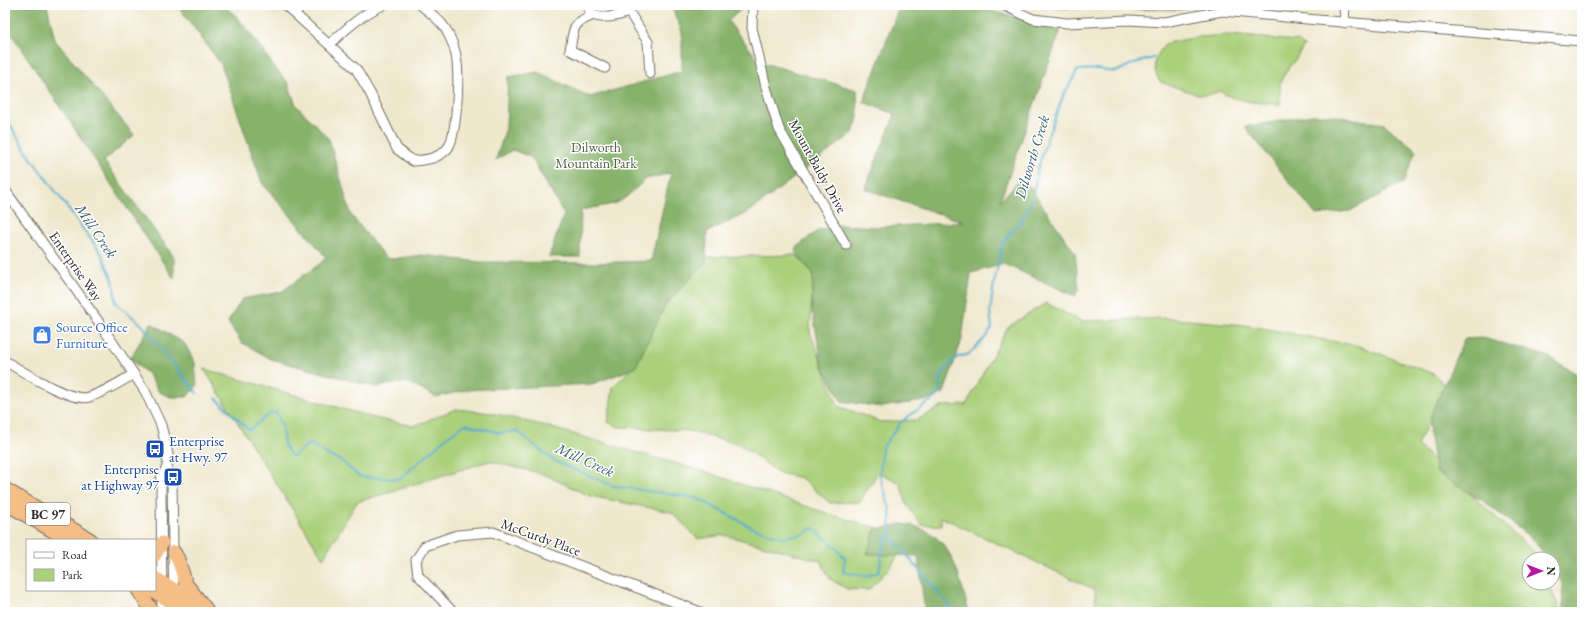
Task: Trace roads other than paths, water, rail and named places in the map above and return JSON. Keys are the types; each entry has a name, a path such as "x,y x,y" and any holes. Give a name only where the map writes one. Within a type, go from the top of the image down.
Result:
{"highway":[{"name":"BC 97","path":"5,489 89,539"},
{"name":"BC 97","path":"5,503 66,539"},
{"path":"156,553 162,543"},
{"path":"174,552 178,559 186,584 209,610"},
{"path":"159,580 209,610"},
{"path":"139,591 153,612"},
{"path":"156,593 174,608 188,612"}],"street":[{"path":"285,5 356,68 370,93 397,149 413,161 432,159 447,149 455,125 458,90 457,62 452,43 444,27 421,5"},
{"path":"330,44 365,14 383,5"},
{"path":"588,5 588,8 594,15"},
{"name":"Mount Baldy Drive","path":"753,5 752,28 766,86 780,129 846,245"},
{"path":"1003,5 1033,19 1067,23 1128,20 1164,22 1222,11 1345,23 1582,41"},
{"path":"1344,5 1345,23"},
{"path":"605,68 570,50 573,30 580,20 594,15 604,17 617,16 629,8 648,42 650,74"},
{"name":"Enterprise Way","path":"6,193 74,286 134,374 145,391 161,425 168,454 167,467 172,484 174,608"},
{"path":"5,361 63,393 77,398 88,398 134,374"},
{"name":"Enterprise Way","path":"162,612 156,593 159,580 162,543 161,478 167,467"},
{"name":"McCurdy Place","path":"453,612 418,575 416,560 426,546 457,536 493,532 700,612"}],"waterway":[{"name":"Dilworth Creek","path":"891,537 890,509 880,477 882,448 902,421 940,394 941,375 955,358 969,354 986,337 992,328 990,311 994,283 1003,242 1021,221 1032,200 1038,168 1063,96 1078,70 1097,69 1116,72 1134,63 1154,58"},
{"name":"Mill Creek","path":"5,116 25,150 101,253 113,280 116,303 142,325 197,393"},
{"name":"Mill Creek","path":"216,398 249,430 271,413 277,413 282,427 284,445 292,457 310,443 329,456 340,460 360,477 400,479 448,436 465,424 500,433 517,431 554,461 614,486 697,498 753,528 781,537 801,535 813,528 845,558 843,572 866,576 879,572 884,541 891,537 899,546"},
{"name":"Mill Creek","path":"901,548 954,612"}],"place":[{"name":"Source Office Furniture","path":"42,335"},
{"name":"Enterprise at Hwy. 97","path":"155,449"},
{"name":"Enterprise at Highway 97","path":"173,477"}],"park label":[{"name":"Dilworth Mountain Park","path":"596,156"}]}
